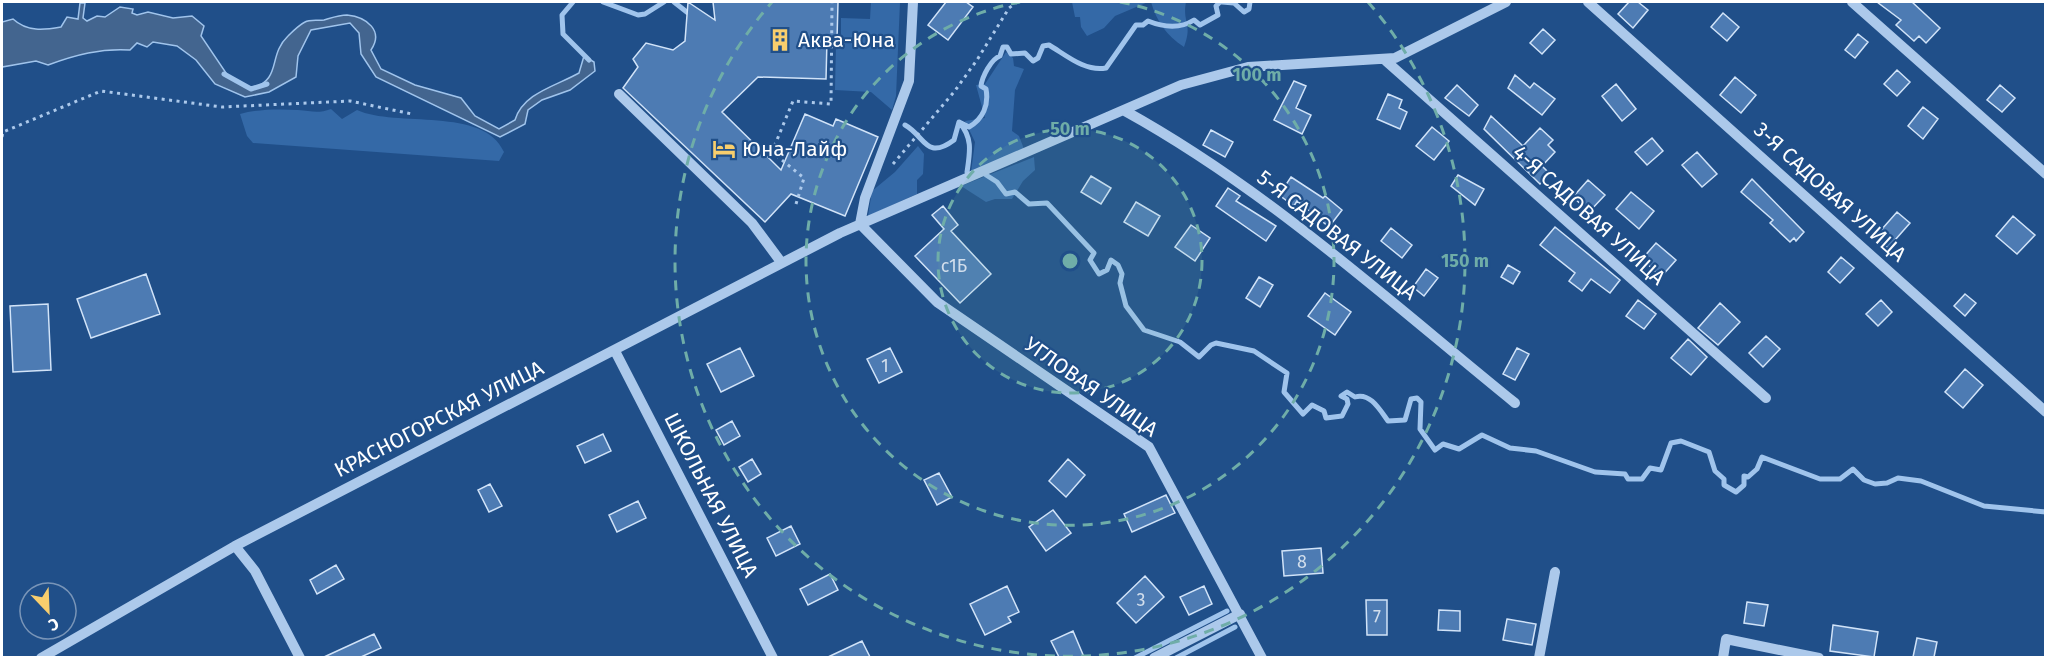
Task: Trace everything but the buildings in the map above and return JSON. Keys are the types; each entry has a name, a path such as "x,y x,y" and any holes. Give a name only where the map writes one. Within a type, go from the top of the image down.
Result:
{"street":[{"path":"860,224 865,198 909,81 913,2"},
{"path":"1386,61 1506,2"},
{"name":"3-Я САДОВАЯ УЛИЦА","path":"1588,2 2046,412"},
{"path":"1852,2 2046,174"},
{"name":"КРАСНОГОРСКАЯ УЛИЦА","path":"40,657 235,546 615,351 782,262 860,224 1181,85 1248,67 1386,61"},
{"name":"4-Я САДОВАЯ УЛИЦА","path":"1386,61 1766,398"},
{"path":"619,94 752,223 782,262"},
{"name":"5-Я САДОВАЯ УЛИЦА","path":"1125,111 1167,134 1286,216 1515,403"},
{"name":"УГЛОВАЯ УЛИЦА","path":"860,224 937,302 1149,447 1262,657"},
{"name":"ШКОЛЬНАЯ УЛИЦА","path":"615,351 773,657"},
{"path":"235,546 255,571 300,657"},
{"path":"1539,657 1555,572"},
{"path":"1154,657 1240,614"},
{"path":"1722,657 1726,639 1819,657"}],"path":[{"path":"796,204 804,178 772,152 793,101 831,104 832,2"},
{"path":"915,141 977,60 1009,8 1017,2"},
{"path":"2,136 3,132 101,91 222,107 350,101 412,114"}],"shaded area":[{"path":"871,2 900,2 896,96 892,110 871,92 835,90 836,44 841,43 841,18 870,19"},
{"path":"1072,2 1148,2 1115,16 1104,28 1087,36 1081,27 1080,17 1075,17"},
{"path":"1151,2 1186,2 1185,15 1188,33 1184,47 1163,28"},
{"path":"80,3 85,3 83,18 87,21 97,16 105,17 120,7 133,9 132,13 137,15 148,12 173,18 192,16 204,26 201,36 228,76 251,89 261,85 267,79 282,44 303,23 341,15 354,16 367,22 374,31 376,37 371,50 381,69 415,85 461,98 475,116 499,129 515,120 525,103 541,91 579,73 584,56 594,62 595,71 570,90 542,100 528,110 525,124 500,137 376,77 361,54 359,33 350,23 311,30 298,56 296,77 269,92 245,97 215,84 196,60 177,46 153,42 147,47 137,43 130,50 88,53 48,65 36,61 2,67 2,22 13,19 24,26 36,29 61,27 67,17 78,19"},
{"path":"1006,52 1013,58 1014,66 1024,69 1015,90 1012,131 1019,136 1024,149 971,172 975,142 965,121 985,118 976,85 985,84"},
{"path":"331,109 342,119 357,110 394,118 459,123 478,129 494,138 504,152 499,161 253,143 247,136 240,114 269,110 318,112"},
{"path":"918,146 924,154 923,174 917,180 917,194 868,216 872,191 895,172"},
{"path":"1034,157 1035,170 1023,181 1012,199 995,199 986,202 961,186"}],"waterway":[{"path":"573,2 562,15 563,34 589,60"},
{"path":"603,2 638,15 645,14 664,2"},
{"path":"674,2 688,13"},
{"path":"959,122 969,127 981,116 986,106 987,95 986,89 981,86 982,82 990,64 1000,56 1003,47 1007,47 1011,54 1025,53 1033,61 1038,58 1043,46 1049,45 1083,65 1098,69 1106,68 1136,25 1143,25 1148,21 1165,26 1177,26 1194,20 1200,25 1218,15 1216,6 1220,2"},
{"path":"1222,2 1234,3 1244,12 1249,9 1250,2"},
{"path":"224,74 251,89 267,84"},
{"path":"905,125 931,147 937,148 954,140 959,122 968,140 967,172"},
{"path":"983,173 997,182 1006,194 1015,192 1029,204 1047,203 1094,253 1090,260 1099,274 1107,270 1111,260 1118,265 1122,274 1120,283 1126,306 1144,330 1180,342 1199,357 1216,343 1254,351 1287,373 1284,392 1303,414 1312,405 1324,411 1326,418 1342,416 1348,404 1347,399 1341,396 1347,392 1355,397 1370,399 1388,421 1405,420 1411,399 1417,398 1421,402 1420,429 1435,450 1443,444 1459,449 1482,435 1510,448 1536,451 1595,472 1625,474 1628,479 1642,479 1650,468 1661,470 1671,443 1681,441 1709,452 1715,471 1724,479 1724,485 1736,492 1744,485 1744,476 1748,477 1757,469 1762,457 1820,479 1840,479 1853,469 1864,480 1875,484 1887,483 1898,478 1921,481 1984,506 2046,512"},
{"path":"1135,658 1227,611"},
{"path":"1176,658 1235,627"}],"place":[{"name":"Аква-Юна","path":"780,40"},
{"name":"Юна-Лайф","path":"724,149"}]}
